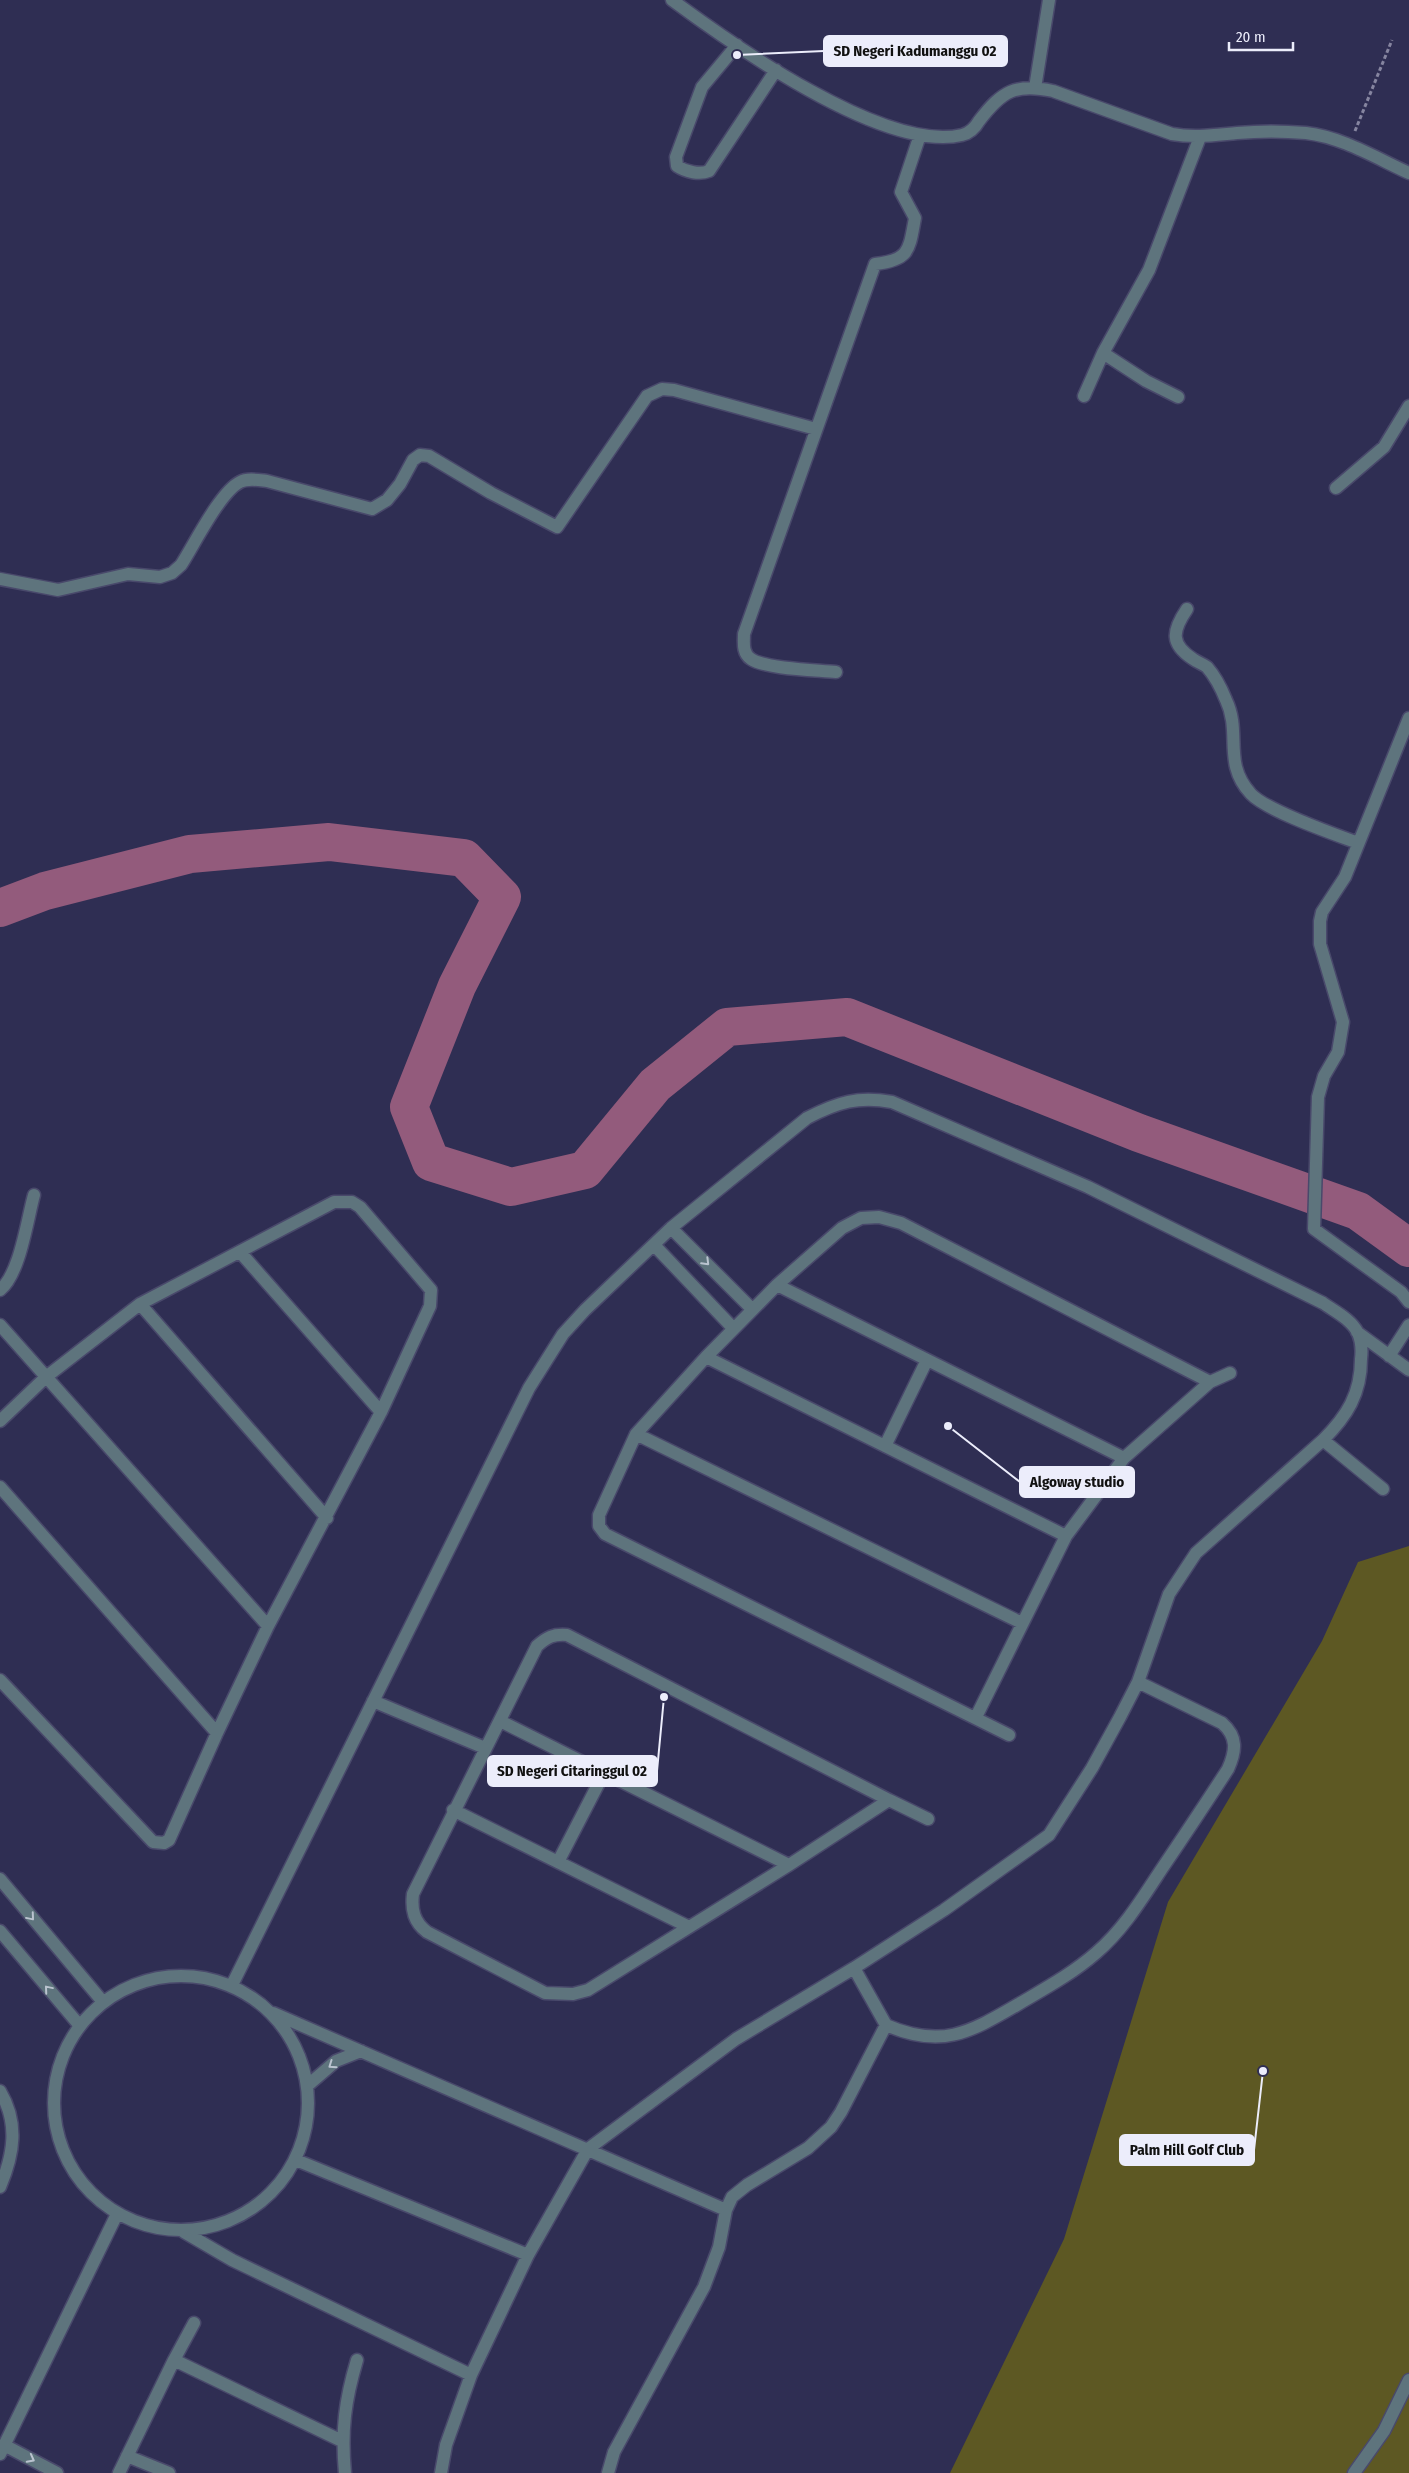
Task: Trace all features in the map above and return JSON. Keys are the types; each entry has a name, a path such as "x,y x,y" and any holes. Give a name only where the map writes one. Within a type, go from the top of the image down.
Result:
{"street":[{"path":"672,0 776,70 848,110 920,135 935,137 965,135 974,129 994,101 1018,88 1035,88 1053,91 1172,134 1200,137 1249,132 1299,133 1328,138 1409,172"},
{"path":"1035,88 1049,0"},
{"path":"737,45 702,87 676,158 677,166 680,168 698,173 709,171 776,70"},
{"path":"836,672 758,662 750,659 744,644 744,634 874,264 895,262 905,254 911,238 915,218 900,192 920,135"},
{"path":"1084,396 1103,353 1149,270 1200,137"},
{"path":"1103,353 1146,381 1178,397"},
{"path":"0,578 58,590 128,574 160,577 172,573 181,565 221,500 239,482 253,479 266,481 372,508 386,500 400,484 413,460 420,455 429,456 491,493 557,527 647,396 662,389 674,390 816,429"},
{"path":"1336,488 1384,447 1409,406"},
{"path":"1187,609 1179,620 1176,640 1179,648 1207,668 1227,701 1233,723 1232,758 1242,783 1252,796 1272,807 1358,843"},
{"path":"1409,718 1340,887 1322,912 1320,921 1320,944 1343,1022 1338,1052 1324,1076 1318,1097 1314,1229 1401,1292 1409,1302"},
{"path":"232,1985 529,1388 563,1334 585,1310 671,1228 807,1118 827,1107 852,1100 873,1099 892,1102 1088,1187 1322,1303 1346,1319 1358,1332 1409,1370"},
{"path":"0,1290 6,1285 14,1268 34,1195"},
{"path":"0,1421 46,1376 140,1304 334,1202 352,1202 360,1207 428,1283 431,1290 430,1306 381,1412 327,1518 268,1626 217,1733 170,1840 164,1843 153,1842 0,1681"},
{"path":"1009,1735 605,1534 599,1526 599,1515 636,1434 733,1328 777,1285 842,1228 861,1218 879,1217 901,1223 1210,1382"},
{"path":"671,1228 752,1309"},
{"path":"654,1245 733,1328"},
{"path":"240,1252 381,1412"},
{"path":"777,1285 1124,1458"},
{"path":"140,1304 327,1518"},
{"path":"0,1325 268,1626"},
{"path":"1389,1356 1409,1325"},
{"path":"441,2473 446,2445 472,2375 528,2255 588,2149 736,2038 854,1968 944,1910 1049,1835 1092,1768 1138,1682 1169,1594 1182,1572 1196,1553 1323,1440 1341,1422 1351,1407 1358,1389 1362,1350 1358,1332"},
{"path":"706,1357 1066,1536"},
{"path":"885,1446 927,1360"},
{"path":"976,1717 1066,1536 1124,1458 1210,1382 1230,1373"},
{"path":"636,1434 1022,1622"},
{"path":"1323,1440 1383,1489"},
{"path":"0,1487 217,1733"},
{"path":"889,1800 789,1866 687,1926 588,1990 573,1994 545,1993 427,1932 419,1926 411,1905 413,1894 453,1810 537,1646 554,1634 567,1635 928,1819"},
{"path":"854,1968 886,2025 908,2033 933,2036 963,2033 978,2028 1070,1973 1096,1953 1120,1929 1228,1769 1235,1748 1231,1730 1222,1723 1138,1682"},
{"path":"373,1701 485,1748"},
{"path":"500,1721 789,1866"},
{"path":"558,1862 604,1773"},
{"path":"453,1810 687,1926"},
{"path":"0,1879 103,2002"},
{"path":"0,1931 80,2026"},
{"path":"188,1975 232,1985 253,1997 271,2012 291,2037 304,2066 309,2098 306,2130 296,2160 268,2197 229,2222 184,2232 149,2227 117,2214 89,2192 68,2162 56,2128 54,2092 62,2058 80,2026 103,2002 143,1981 188,1975"},
{"path":"271,2012 726,2210"},
{"path":"608,2473 614,2452 704,2287 718,2247 726,2210 732,2197 808,2148 831,2127 841,2112 886,2025"},
{"path":"307,2086 336,2062 361,2051"},
{"path":"0,2091 11,2117 13,2136 12,2156 0,2187"},
{"path":"296,2160 528,2255"},
{"path":"57,2473 2,2449 117,2214"},
{"path":"184,2232 232,2260 472,2375"},
{"path":"118,2473 194,2323"},
{"path":"174,2360 342,2441"},
{"path":"345,2473 342,2441 346,2403 357,2360"},
{"path":"1354,2473 1384,2431 1409,2380"},
{"path":"127,2456 169,2473"}],"path":[{"path":"1350,146 1392,40"}],"shaded area":[{"path":"1409,1546 1409,2473 950,2473 1064,2239 1168,1902 1322,1641 1358,1562"}],"waterway":[{"path":"0,908 45,891 190,854 329,842 464,858 502,897 457,986 409,1107 431,1162 511,1187 585,1170 655,1085 727,1027 847,1017 1139,1133 1358,1211 1409,1248"}],"place":[{"name":"SD Negeri Kadumanggu 02","path":"737,55"},
{"name":"Algoway studio","path":"948,1426"},
{"name":"SD Negeri Citaringgul 02","path":"664,1697"},
{"name":"Palm Hill Golf Club","path":"1263,2071"}]}
